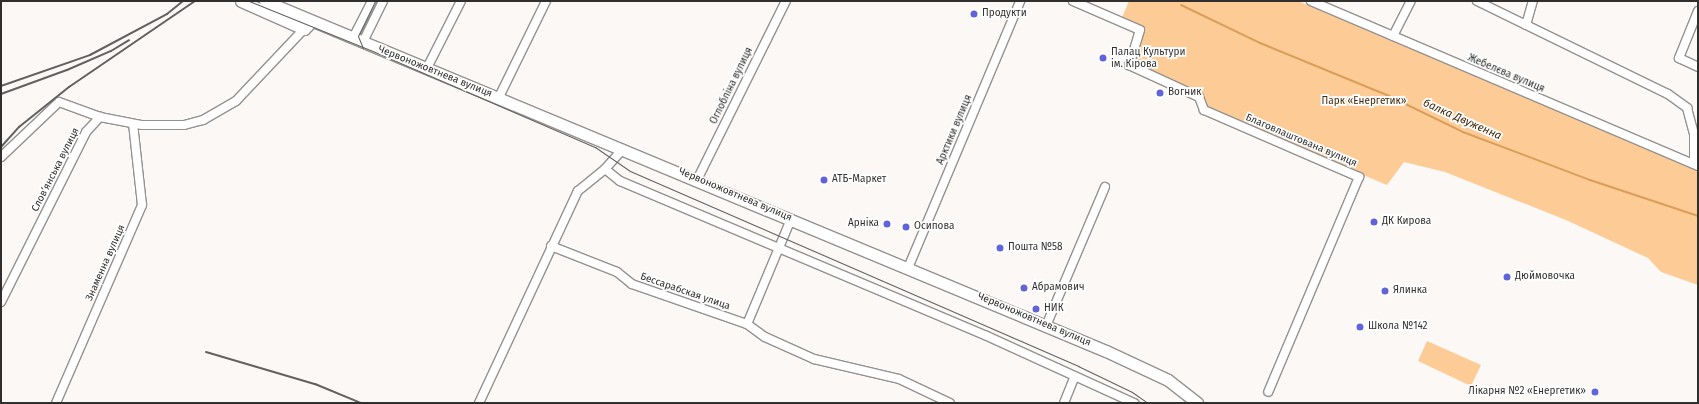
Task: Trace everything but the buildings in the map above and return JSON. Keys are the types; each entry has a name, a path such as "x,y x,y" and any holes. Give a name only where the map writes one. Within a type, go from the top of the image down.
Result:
{"main road":[{"name":"Червоножовтнева вулиця","path":"240,1 308,25 358,40 908,268 1147,369 1168,380 1197,403"},
{"name":"Червоножовтнева вулиця","path":"265,1 308,25"}],"street":[{"path":"358,40 372,1"},
{"path":"358,40 383,1"},
{"path":"427,68 461,1"},
{"path":"499,98 546,1"},
{"name":"Оглобліна вулиця","path":"697,180 786,1"},
{"name":"Арктики вулиця","path":"908,268 1020,1"},
{"name":"Благовлаштована вулиця","path":"1073,1 1140,30 1130,65 1199,97 1204,110 1359,177 1268,392"},
{"name":"Жебелєва вулиця","path":"1311,1 1696,165 1694,135 1687,108 1668,94 1477,1"},
{"path":"1393,36 1411,1"},
{"path":"1526,25 1534,1"},
{"path":"1698,11 1679,58 1698,67"},
{"path":"1,157 59,102 100,117 133,124 184,125 211,116 236,101 308,25"},
{"name":"Слов’янська вулиця","path":"1,302 86,132 100,117"},
{"name":"Знаменна вулиця","path":"56,403 142,205 133,124"},
{"path":"479,403 578,191 605,169 623,149"},
{"path":"605,169 620,181 987,336 1123,396 1134,403"},
{"path":"1046,326 1105,187"},
{"path":"747,324 791,219"},
{"name":"Бессарабская улица","path":"552,246 617,272 632,284 747,324 765,338 814,359 900,379 950,403"},
{"path":"1064,403 1075,376"}],"green space":[{"name":"Парк «Енергетик»","path":"1129,1 1298,1 1698,171 1698,285 1661,272 1648,258 1566,220 1445,172 1404,162 1387,185 1206,109 1201,96 1132,64 1142,30 1121,20"},
{"path":"1427,341 1481,365 1471,386 1418,361"}],"waterway":[{"name":"балка Двуженна","path":"1181,5 1260,43 1389,96 1463,132 1590,180 1698,216"}],"tram line":[{"path":"249,1 375,52 595,147 630,171 1078,366 1132,392 1148,403"},
{"path":"363,48 358,36 375,1"}],"railway":[{"path":"1,86 90,55 167,14 183,1"},
{"path":"1,147 19,127 69,87 195,1"},
{"path":"1,94 67,70 111,51 129,40"},
{"path":"206,352 315,384 361,403"}],"place":[{"name":"Продукти","path":"974,14"},
{"name":"Палац Культури ім. Кірова","path":"1103,58"},
{"name":"Вогник","path":"1160,93"},
{"name":"АТБ-Маркет","path":"824,180"},
{"name":"ДК Кирова","path":"1374,222"},
{"name":"Арніка","path":"887,224"},
{"name":"Осипова","path":"906,227"},
{"name":"Пошта №58","path":"1000,248"},
{"name":"Дюймовочка","path":"1507,277"},
{"name":"Абрамович","path":"1024,288"},
{"name":"Ялинка","path":"1385,291"},
{"name":"НИК","path":"1036,309"},
{"name":"Школа №142","path":"1360,327"},
{"name":"Лікарня №2 «Енергетик»","path":"1595,392"}]}
